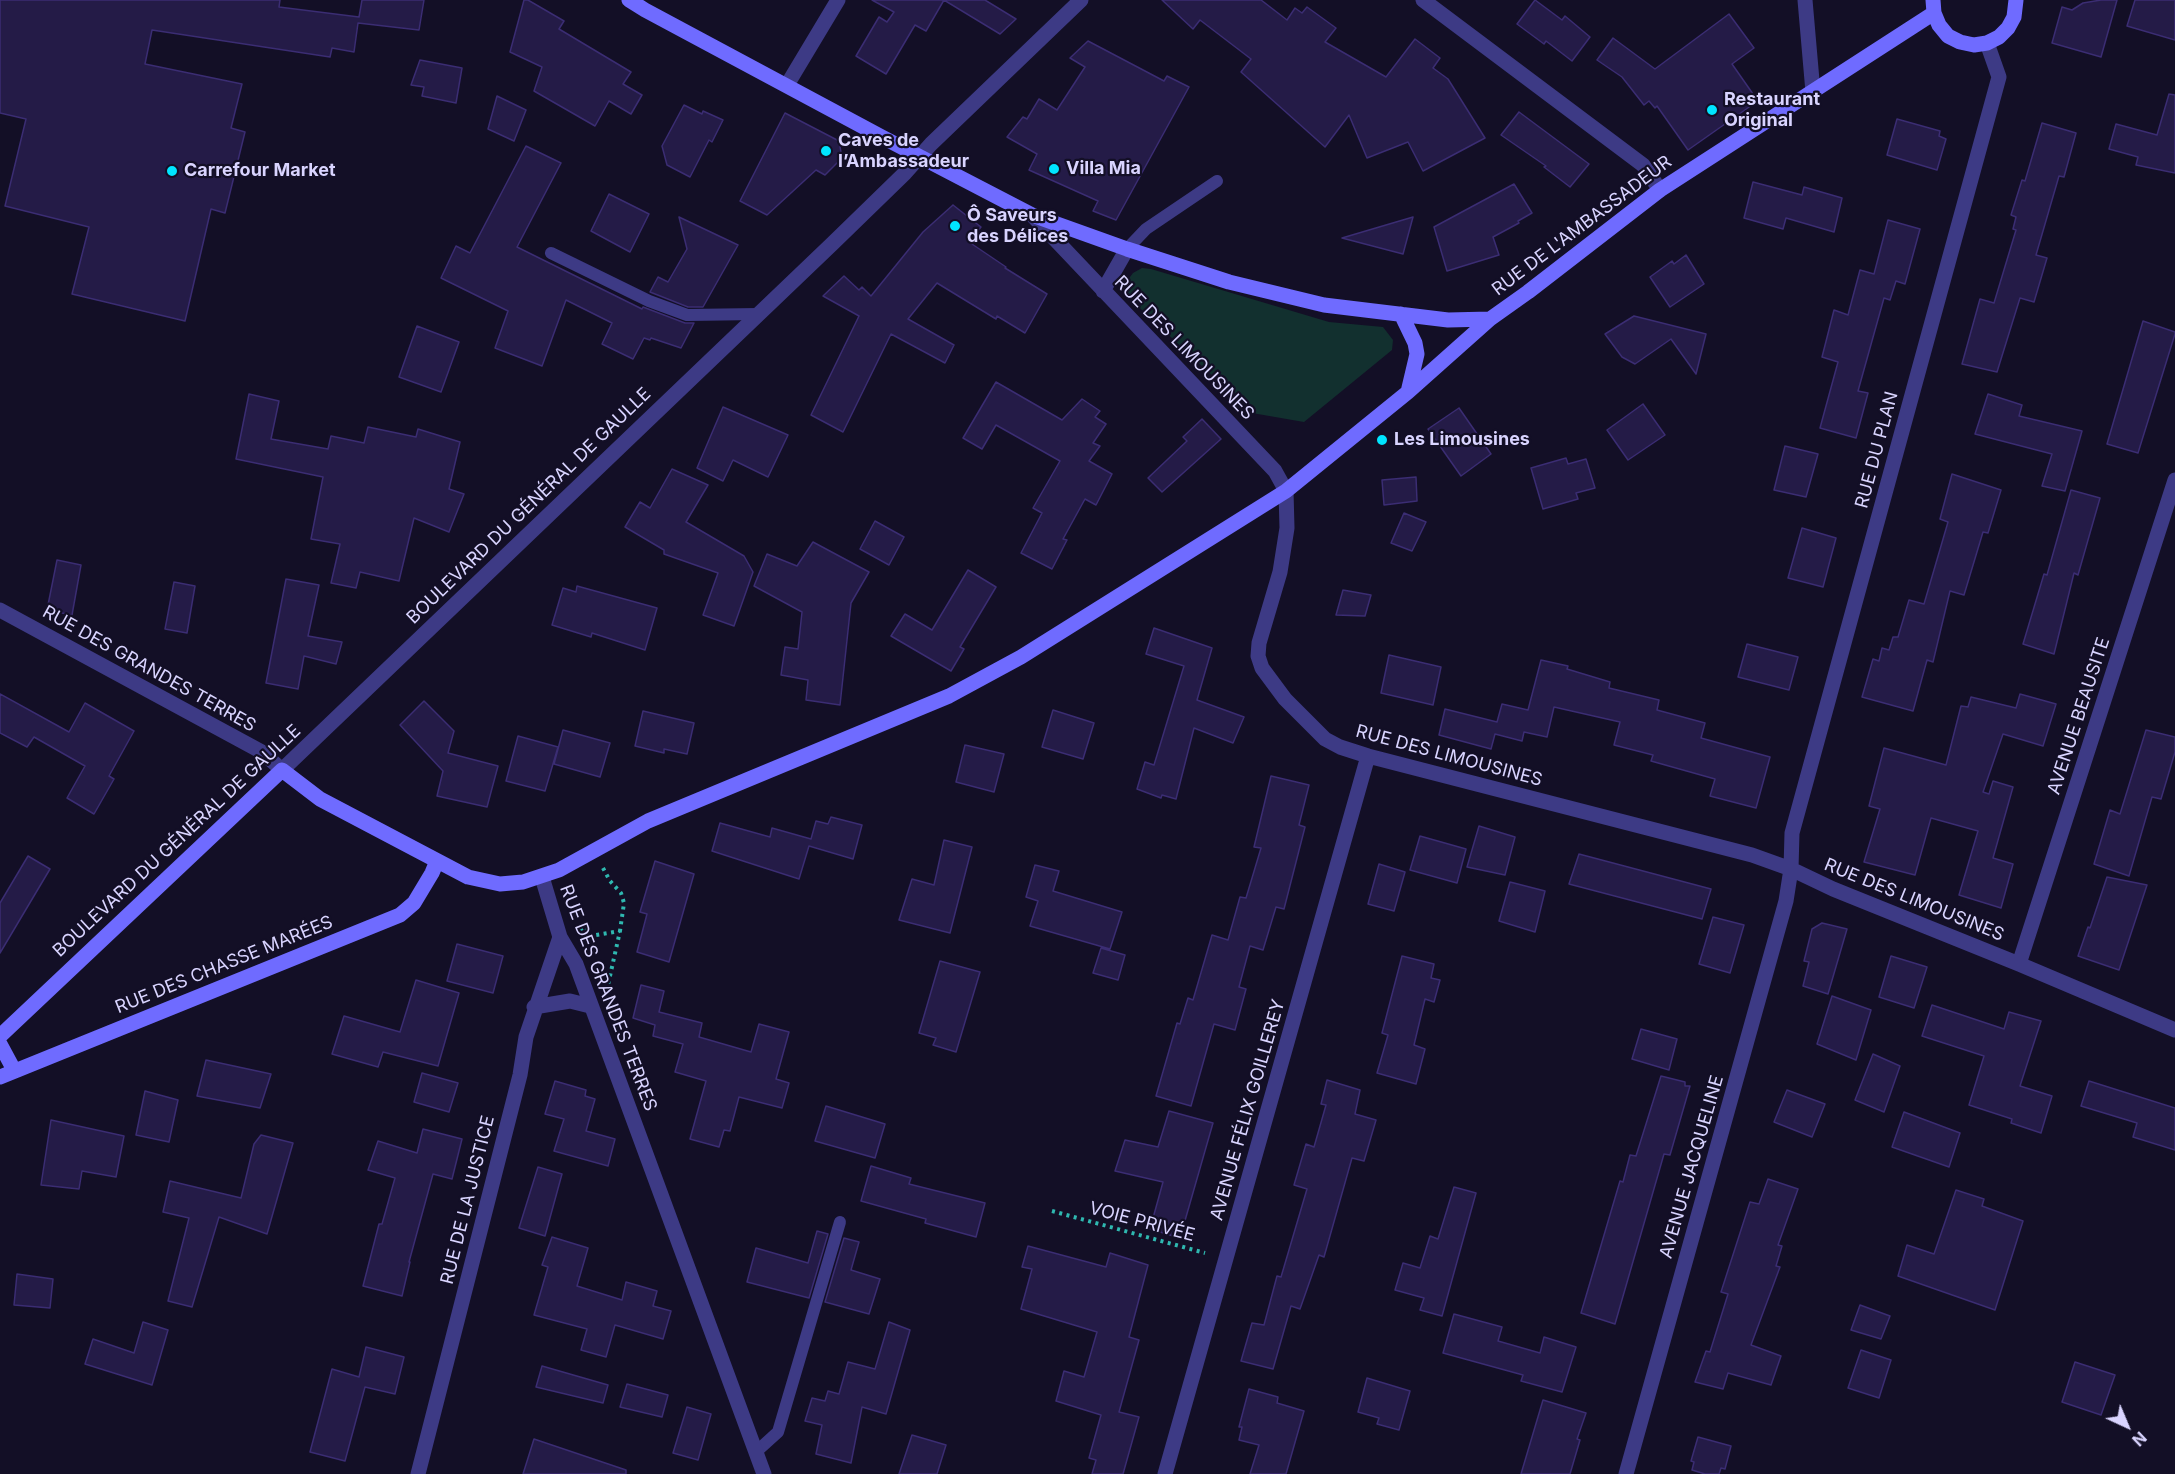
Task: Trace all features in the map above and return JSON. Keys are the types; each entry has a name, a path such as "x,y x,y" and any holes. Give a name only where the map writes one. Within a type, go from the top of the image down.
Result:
{"main road":[{"name":"RUE DE L'AMBASSADEUR","path":"629,0 919,157 1032,215 1229,282 1324,305 1448,320 1490,319 1660,190 1813,92 1934,7"},
{"path":"1934,7 1939,25 1948,36 1974,45 1987,43 1999,37 2008,28 2014,17 2016,0"},
{"path":"1401,314 1415,343 1417,354 1408,392"},
{"path":"542,877 585,857 648,821 949,696 1021,657 1286,491 1408,392 1490,319"},
{"name":"RUE DES GRANDES TERRES","path":"282,770 320,799 468,877 483,882 511,883 542,877"},
{"name":"BOULEVARD DU GÉNÉRAL DE GAULLE","path":"0,1036 282,770"},
{"name":"RUE DES CHASSE MARÉES","path":"7,1073 400,915 414,903 437,861"},
{"path":"0,1044 7,1073"}],"street":[{"path":"787,85 838,0"},
{"name":"BOULEVARD DU GÉNÉRAL DE GAULLE","path":"282,770 758,314 1081,0"},
{"path":"1424,0 1643,165 1660,190"},
{"path":"1805,0 1813,92"},
{"name":"RUE DU PLAN","path":"1791,869 1792,833 1999,77 1987,43"},
{"name":"RUE DES LIMOUSINES","path":"1032,215 1275,471 1286,491 1287,528 1280,572 1259,643 1258,656 1262,668 1279,692 1325,739 1340,747 1368,756 1752,855 1791,869 1833,889 2175,1030"},
{"path":"1103,291 1127,249"},
{"name":"AVENUE BEAUSITE","path":"2019,964 2169,522 2175,480"},
{"name":"RUE DES GRANDES TERRES","path":"0,610 262,753 282,770"},
{"name":"AVENUE FÉLIX GOILLEREY","path":"1165,1474 1368,756"},
{"name":"AVENUE JACQUELINE","path":"1626,1474 1786,901 1791,869"},
{"name":"RUE DES GRANDES TERRES","path":"542,877 560,938 576,964 764,1474"},
{"name":"RUE DE LA JUSTICE","path":"418,1474 520,1075 521,1056 534,1007 560,938"},
{"path":"534,1007 561,1001 590,1006"}],"lane":[{"path":"1127,249 1146,229 1217,181"},
{"path":"551,253 649,301 687,315 758,314"},
{"path":"757,1451 777,1432 840,1222"}],"path":[{"path":"603,868 610,881 621,893 624,903 607,990"},
{"path":"575,931 586,927 590,936 620,931"},
{"name":"VOIE PRIVÉE","path":"1052,1212 1226,1259"}],"green space":[{"path":"1142,268 1329,322 1383,327 1393,340 1392,350 1304,422 1252,413 1126,295 1124,285 1133,273"}],"building":[{"path":"0,0 280,0 279,7 359,17 362,0 424,0 419,30 358,23 354,52 332,48 330,57 152,30 145,64 242,84 231,128 245,132 225,213 211,209 185,321 72,294 89,227 5,206 26,119 0,113"},
{"path":"524,0 528,0 564,21 559,29 631,72 623,84 642,95 631,114 609,101 595,126 534,91 542,67 510,52"},
{"path":"872,0 944,0 926,31 915,25 886,74 856,56 879,17 887,22 894,12"},
{"path":"944,0 985,0 1016,19 1000,34"},
{"path":"1162,0 1261,0 1287,20 1295,8 1302,13 1307,7 1336,28 1325,42 1386,77 1415,39 1440,58 1433,68 1448,79 1485,138 1423,171 1408,142 1367,158 1349,115 1325,147 1241,72 1251,59 1200,20 1193,29"},
{"path":"1535,0 1562,20 1565,16 1590,37 1572,61 1546,41 1544,44 1517,24"},
{"path":"2117,0 2101,57 2052,43 2062,7 2072,10 2083,3"},
{"path":"2135,0 2175,0 2175,40 2127,26"},
{"path":"1729,14 1754,48 1732,64 1753,94 1747,98 1752,105 1688,150 1657,106 1655,108 1649,101 1644,105 1622,77 1597,60 1613,38 1655,69"},
{"path":"1088,41 1164,81 1167,76 1189,87 1116,220 1093,211 1098,201 1029,170 1037,154 1007,137 1023,117 1027,119 1039,99 1057,110 1085,67 1070,58"},
{"path":"420,60 462,68 456,103 422,96 424,87 411,85"},
{"path":"2169,94 2175,95 2175,173 2136,165 2138,157 2109,149 2116,124 2157,135"},
{"path":"497,96 526,110 514,141 488,129"},
{"path":"684,105 702,114 703,111 723,120 712,142 709,140 690,177 667,165 662,146"},
{"path":"1519,112 1589,164 1570,187 1544,167 1546,166 1501,135"},
{"path":"785,113 839,141 842,158 825,175 816,170 767,215 740,201"},
{"path":"1897,119 1940,131 1939,136 1946,139 1937,170 1887,155"},
{"path":"2042,123 2076,133 2064,177 2059,176 2036,255 2047,258 2034,302 2020,298 1997,372 1962,364 1980,299 1994,303 2016,230 2013,229 2016,217 2011,215 2022,180 2025,181"},
{"path":"526,146 561,163 517,247 642,309 643,307 685,323 694,323 681,348 651,338 650,340 644,338 633,359 602,344 612,323 566,300 542,366 495,348 508,311 441,278 456,246 470,253"},
{"path":"1753,182 1802,195 1804,187 1842,198 1834,232 1786,218 1783,229 1744,218"},
{"path":"1514,184 1532,213 1493,237 1499,255 1447,271 1434,227"},
{"path":"609,194 649,214 630,252 591,231"},
{"path":"953,205 981,227 969,242 1047,294 1025,333 997,316 996,319 937,283 908,319 954,345 945,363 891,334 843,432 811,415 859,316 823,296 844,276 859,290 862,287 871,296 923,232"},
{"path":"679,217 738,245 703,307 688,307 650,292 658,277 668,282 687,249"},
{"path":"1413,217 1403,254 1342,238"},
{"path":"1888,220 1920,229 1905,284 1896,281 1890,300 1884,298 1858,391 1868,393 1856,438 1820,428 1838,362 1822,357 1834,310 1848,315 1860,270 1874,274"},
{"path":"1686,255 1704,284 1670,307 1650,277 1672,261 1674,264"},
{"path":"1634,316 1706,334 1696,374 1671,339 1635,364 1622,357 1605,334"},
{"path":"2143,321 2175,332 2175,334 2138,453 2107,444"},
{"path":"417,326 459,342 441,392 399,377"},
{"path":"996,382 1062,420 1082,399 1100,411 1095,417 1106,424 1093,443 1100,446 1089,461 1112,474 1096,505 1085,499 1063,539 1067,540 1052,569 1021,553 1042,513 1033,508 1060,461 996,425 982,449 963,438"},
{"path":"249,394 279,401 271,439 328,449 331,436 364,443 368,427 416,437 418,429 460,442 449,489 464,494 449,532 414,518 399,581 360,572 356,588 331,583 340,544 311,539 323,477 236,459"},
{"path":"1988,394 2022,405 2019,416 2082,431 2065,491 2042,486 2052,454 1975,434"},
{"path":"1643,404 1665,435 1628,460 1607,430"},
{"path":"723,407 788,435 768,477 733,460 723,481 697,468"},
{"path":"1459,408 1491,454 1461,476 1428,429"},
{"path":"1202,419 1221,439 1162,492 1148,478 1187,441 1183,437"},
{"path":"1785,446 1818,454 1806,497 1774,490"},
{"path":"1566,458 1568,464 1586,459 1595,488 1576,493 1578,499 1543,509 1531,468"},
{"path":"672,469 708,485 686,522 744,556 753,572 734,626 703,615 718,573 664,554 664,550 625,527 640,502 650,508"},
{"path":"1952,474 2001,490 1988,533 1983,532 1964,595 1950,591 1933,662 1927,660 1913,711 1862,697 1873,659 1879,661 1882,648 1889,650 1893,637 1898,637 1909,600 1924,604 1948,522 1940,519"},
{"path":"1416,477 1417,501 1384,505 1382,480"},
{"path":"2071,490 2100,498 2078,575 2074,573 2054,654 2023,644 2044,574 2047,575"},
{"path":"1404,513 1426,522 1412,551 1391,543"},
{"path":"875,521 904,537 889,565 860,549"},
{"path":"1802,528 1836,538 1823,587 1788,578"},
{"path":"813,542 869,572 851,603 840,705 806,700 808,680 781,675 785,647 798,649 802,612 754,586 767,554 797,566"},
{"path":"57,560 81,565 72,615 47,610"},
{"path":"968,570 996,587 960,647 964,649 951,671 891,636 905,614 932,630"},
{"path":"286,579 319,585 308,636 342,642 336,664 304,656 298,689 266,683"},
{"path":"174,582 195,586 187,633 165,629"},
{"path":"577,586 657,608 645,650 592,633 591,637 552,625 563,588 576,592"},
{"path":"1343,590 1371,595 1365,616 1336,615"},
{"path":"1154,628 1212,648 1197,700 1244,717 1233,743 1194,728 1176,799 1162,795 1161,798 1137,789 1145,762 1154,765 1184,666 1146,654"},
{"path":"1747,644 1798,657 1789,690 1738,677"},
{"path":"1389,655 1441,667 1433,705 1381,693"},
{"path":"1541,660 1568,666 1567,669 1610,682 1609,688 1659,700 1657,710 1705,723 1701,738 1770,757 1756,808 1710,796 1715,779 1651,761 1653,755 1614,745 1620,722 1554,707 1547,737 1524,732 1522,741 1495,734 1491,749 1439,735 1445,709 1497,722 1502,704 1528,710"},
{"path":"0,694 69,732 85,703 134,731 109,776 114,779 94,814 67,798 85,766 34,737 27,747 0,733"},
{"path":"2020,694 2056,704 2043,746 2003,734 1983,792 1989,794 1993,781 2013,787 1993,858 2013,864 2001,908 1959,895 1978,831 1931,818 1915,875 1864,862 1880,809 1869,806 1884,748 1946,765 1961,706 1968,707 1971,697 2016,708"},
{"path":"424,701 454,731 448,753 498,766 487,807 437,796 443,771 400,725"},
{"path":"1053,710 1094,723 1083,759 1042,747"},
{"path":"643,711 694,723 687,754 664,749 664,753 635,746"},
{"path":"563,730 610,743 600,777 554,764"},
{"path":"2146,730 2175,737 2175,752 2161,799 2152,797 2129,876 2094,864 2110,810 2120,814"},
{"path":"518,736 558,747 545,791 506,781"},
{"path":"965,745 1004,754 994,792 956,782"},
{"path":"1271,776 1309,785 1299,825 1305,827 1284,909 1276,907 1263,950 1250,946 1239,987 1246,989 1235,1030 1214,1024 1191,1106 1156,1096 1177,1023 1180,1024 1188,998 1193,1000 1212,935 1228,940 1240,897 1246,898 1261,848 1254,847"},
{"path":"831,817 862,825 853,859 809,846 799,879 712,851 720,823 770,837 772,828 811,839 816,821 828,824"},
{"path":"1479,826 1515,837 1505,875 1467,867"},
{"path":"1420,836 1466,849 1457,883 1410,870"},
{"path":"944,840 972,847 950,933 899,920 912,879 934,885"},
{"path":"1579,854 1711,889 1702,919 1569,884"},
{"path":"28,856 50,869 0,953 0,903"},
{"path":"655,861 694,874 669,962 637,952 647,914 640,912"},
{"path":"1379,864 1405,872 1394,911 1368,904"},
{"path":"1035,865 1059,871 1053,891 1122,912 1110,949 1030,926 1038,901 1026,897"},
{"path":"2107,877 2147,885 2119,970 2078,956"},
{"path":"1510,882 1545,891 1535,932 1499,921"},
{"path":"1713,917 1744,925 1730,973 1699,964"},
{"path":"1822,923 1847,929 1828,994 1803,986 1809,962 1804,961 1812,929"},
{"path":"457,944 503,956 493,993 447,981"},
{"path":"1101,948 1125,955 1118,980 1093,973"},
{"path":"1402,956 1434,964 1431,978 1440,980 1434,1002 1425,999 1414,1045 1425,1049 1416,1084 1377,1073 1388,1035 1382,1033"},
{"path":"1891,956 1927,967 1914,1008 1879,997"},
{"path":"940,961 980,972 956,1052 933,1045 936,1038 919,1033"},
{"path":"416,980 459,993 438,1066 383,1052 378,1067 332,1054 344,1016 400,1032"},
{"path":"641,985 664,991 659,1012 702,1023 699,1037 751,1052 759,1024 789,1032 776,1079 789,1083 782,1108 739,1097 730,1131 724,1130 719,1147 690,1139 706,1081 675,1072 683,1044 653,1036 655,1025 633,1018"},
{"path":"1832,996 1871,1010 1856,1060 1817,1044"},
{"path":"1932,1005 2004,1029 2009,1012 2041,1021 2020,1086 2052,1096 2041,1133 2011,1123 2012,1119 1969,1105 1984,1056 1922,1036"},
{"path":"1641,1029 1677,1039 1669,1070 1632,1059"},
{"path":"1873,1054 1900,1066 1884,1112 1855,1100"},
{"path":"206,1060 271,1074 260,1108 197,1096"},
{"path":"422,1073 458,1083 449,1112 414,1102"},
{"path":"1661,1076 1685,1082 1685,1086 1690,1086 1670,1155 1664,1154 1615,1324 1581,1313 1620,1181 1623,1182 1630,1155 1636,1156"},
{"path":"1327,1080 1360,1090 1355,1114 1376,1120 1364,1161 1352,1158 1324,1257 1319,1255 1300,1309 1291,1306 1273,1369 1241,1361 1252,1323 1264,1325 1277,1276 1281,1277 1307,1189 1294,1185 1306,1144 1314,1147 1326,1105 1321,1104"},
{"path":"555,1081 586,1090 585,1096 595,1099 586,1131 615,1139 608,1166 554,1151 564,1119 545,1114"},
{"path":"2089,1081 2175,1108 2175,1150 2133,1137 2137,1123 2081,1106"},
{"path":"1787,1090 1825,1104 1812,1137 1774,1122"},
{"path":"145,1091 178,1100 169,1142 136,1135"},
{"path":"826,1106 885,1124 875,1158 815,1141"},
{"path":"1169,1111 1213,1123 1180,1238 1150,1229 1163,1182 1115,1171 1125,1140 1158,1147"},
{"path":"1904,1112 1960,1133 1949,1167 1892,1147"},
{"path":"51,1120 124,1136 116,1177 82,1171 79,1189 41,1185"},
{"path":"423,1129 462,1139 452,1179 433,1174 402,1296 363,1286 379,1224 382,1224 395,1178 368,1170 378,1141 417,1153"},
{"path":"261,1135 293,1143 267,1234 219,1217 192,1307 168,1301 189,1218 163,1212 170,1181 241,1198 254,1144"},
{"path":"871,1166 911,1178 909,1184 985,1203 976,1237 925,1223 926,1219 861,1201"},
{"path":"538,1167 562,1174 545,1236 519,1228"},
{"path":"1768,1179 1798,1189 1778,1245 1782,1246 1776,1266 1780,1267 1751,1345 1781,1356 1771,1385 1728,1373 1723,1389 1695,1382 1706,1351 1710,1352 1728,1294 1721,1292 1750,1202 1759,1204"},
{"path":"1454,1187 1476,1193 1442,1316 1420,1310 1424,1298 1395,1290 1403,1263 1420,1268 1430,1236 1438,1239"},
{"path":"1956,1190 1984,1199 1982,1206 2023,1221 1995,1310 1898,1276 1907,1245 1934,1254"},
{"path":"817,1231 828,1234 809,1298 747,1282 756,1248 808,1263"},
{"path":"552,1237 588,1248 577,1286 622,1300 626,1282 657,1291 653,1306 671,1311 663,1339 615,1325 606,1357 581,1350 587,1329 534,1315 548,1267 542,1265"},
{"path":"844,1238 859,1242 851,1270 880,1279 869,1314 825,1302"},
{"path":"1028,1246 1106,1267 1110,1253 1148,1265 1129,1337 1139,1340 1119,1412 1139,1417 1123,1474 1092,1474 1096,1460 1089,1458 1101,1415 1056,1401 1064,1371 1084,1377 1097,1332 1021,1309 1032,1269 1022,1267"},
{"path":"17,1274 53,1279 50,1308 14,1305"},
{"path":"1860,1305 1890,1316 1881,1339 1851,1330"},
{"path":"1454,1314 1502,1327 1498,1341 1540,1353 1544,1337 1576,1347 1562,1392 1521,1381 1523,1375 1443,1353"},
{"path":"143,1322 168,1330 152,1385 85,1364 93,1339 134,1353"},
{"path":"889,1322 910,1330 886,1414 862,1407 851,1463 816,1454 822,1425 805,1421 812,1398 825,1401 828,1391 839,1394 848,1362 875,1369"},
{"path":"366,1347 404,1357 395,1394 365,1387 345,1461 310,1452 332,1369 359,1377"},
{"path":"1861,1350 1891,1360 1879,1398 1848,1388"},
{"path":"2075,1362 2115,1375 2101,1415 2062,1402"},
{"path":"542,1366 608,1385 603,1403 536,1387"},
{"path":"1367,1378 1410,1391 1399,1430 1377,1424 1379,1418 1358,1412"},
{"path":"627,1384 668,1395 662,1417 620,1407"},
{"path":"1249,1389 1278,1397 1277,1403 1304,1411 1286,1474 1250,1474 1259,1445 1239,1440 1242,1427 1239,1427"},
{"path":"1543,1400 1586,1413 1577,1439 1580,1440 1570,1474 1521,1474"},
{"path":"687,1407 711,1414 698,1460 673,1453"},
{"path":"912,1435 946,1445 937,1474 899,1474"},
{"path":"1698,1437 1731,1446 1725,1469 1721,1468 1719,1474 1705,1474 1692,1470 1694,1462 1691,1461"},
{"path":"534,1439 626,1470 626,1474 523,1474"}],"place":[{"name":"Restaurant Original","path":"1712,110"},
{"name":"Caves de l’Ambassadeur","path":"826,151"},
{"name":"Villa Mia","path":"1054,169"},
{"name":"Carrefour Market","path":"172,171"},
{"name":"Ô Saveurs des Délices","path":"955,226"},
{"name":"Les Limousines","path":"1382,440"}]}
